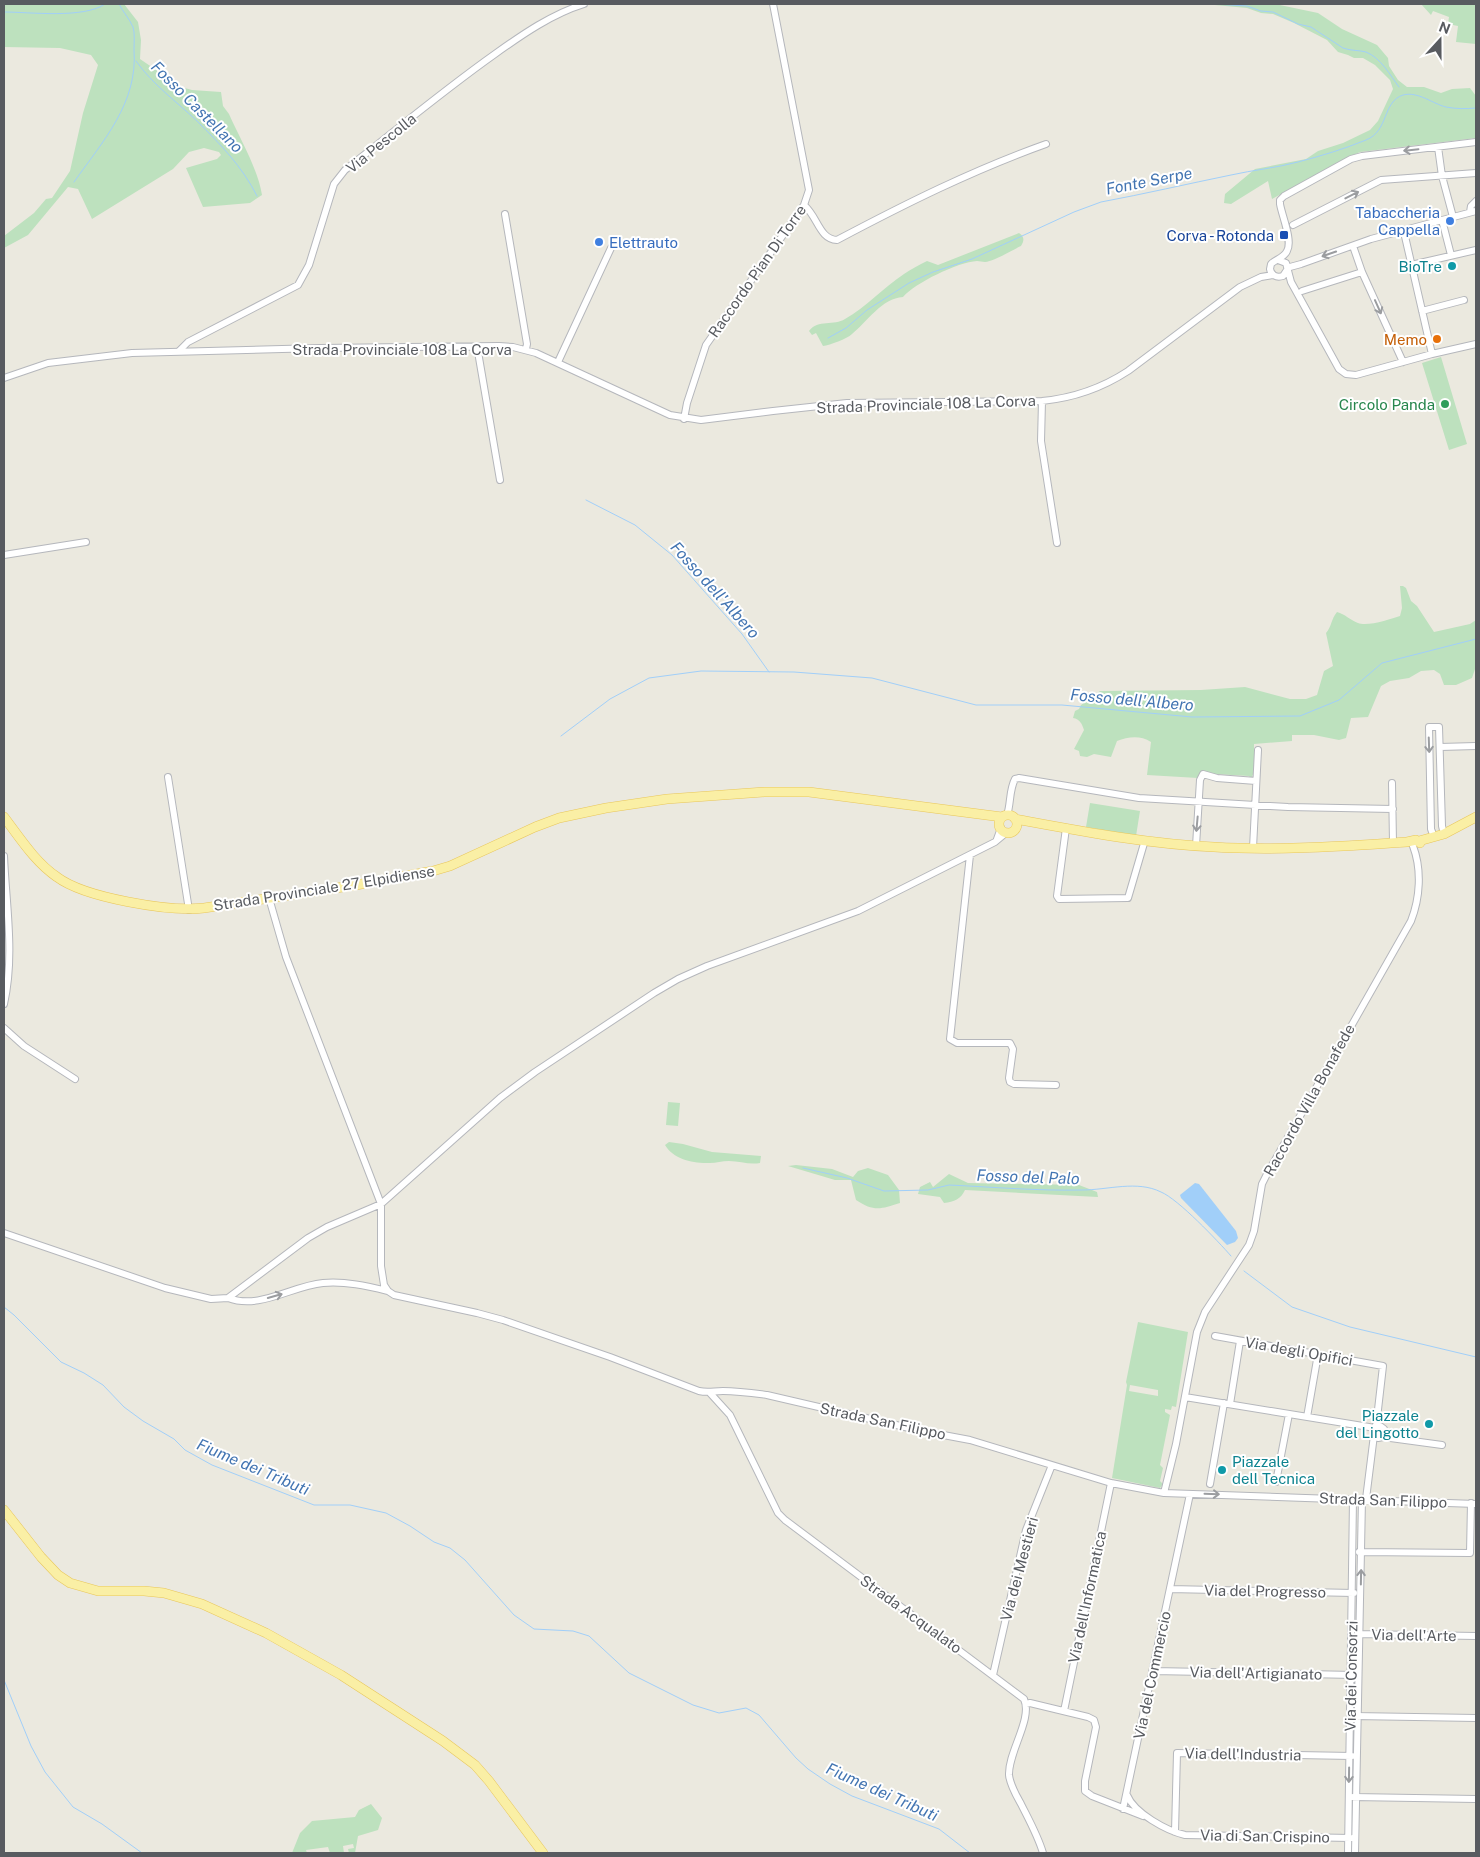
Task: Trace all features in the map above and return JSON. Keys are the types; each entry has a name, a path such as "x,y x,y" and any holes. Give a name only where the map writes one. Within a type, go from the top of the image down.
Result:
{"main road":[{"name":"Strada Provinciale 27 Elpidiense","path":"4,820 43,866 58,878 74,887 96,894 153,906 189,910 356,885 433,871 450,866 559,818 667,799 764,792 809,792 992,816 1007,821 1035,823 1145,840 1196,846 1253,848 1318,848 1393,843 1416,844 1444,834 1476,817"},
{"path":"4,1510 58,1575 70,1583 98,1591 164,1593 202,1604 266,1633 340,1675 443,1741 475,1765 490,1781 543,1853"}],"street":[{"name":"Via Pescolla","path":"179,351 188,342 298,286 309,265 334,184 345,170 470,72 520,37 561,13 584,4"},
{"name":"Raccordo Pian Di Torre","path":"684,419 706,345 804,205 809,190 773,4"},
{"path":"1271,272 1271,264 1287,252 1288,247 1288,235 1280,204 1280,200 1284,196 1356,158 1372,154 1476,142"},
{"path":"804,205 811,210 822,233 828,238 837,240 934,190 1004,159 1046,144"},
{"path":"1438,147 1442,176 1453,217"},
{"path":"1283,220 1286,225 1293,225 1381,180 1476,173"},
{"path":"1286,269 1353,246 1473,212 1470,206 1476,201"},
{"path":"505,214 527,344 526,350"},
{"path":"1442,220 1451,255"},
{"path":"1286,269 1286,258 1292,245 1290,236 1293,225"},
{"path":"1404,232 1432,354"},
{"path":"1353,246 1362,272 1403,362"},
{"path":"558,362 611,248"},
{"path":"1411,265 1476,250"},
{"path":"1278,260 1286,269 1291,282 1339,369 1346,374 1356,375 1476,344"},
{"name":"Strada Provinciale 108 La Corva","path":"4,378 48,363 132,353 477,346 513,347 526,350 558,362 670,415 684,419 713,420 847,403 1042,401 1069,396 1110,382 1128,371 1240,286 1271,272 1278,277 1286,269"},
{"path":"1302,291 1362,272"},
{"path":"1422,311 1464,300"},
{"path":"477,346 500,480"},
{"path":"1042,401 1041,442 1057,543"},
{"path":"4,555 86,542"},
{"path":"1434,838 1431,829 1429,727 1440,727 1442,826 1444,834"},
{"path":"1440,747 1476,746"},
{"path":"1253,848 1258,750"},
{"path":"1196,846 1200,780 1203,774 1217,778 1256,781"},
{"path":"168,777 189,910"},
{"path":"228,1298 308,1238 327,1227 381,1204 500,1098 618,1016 678,979 726,959 858,912 995,842 1007,821 1012,784 1016,778 1139,798 1254,805 1393,809"},
{"path":"1430,780 1441,780"},
{"path":"1392,783 1393,843"},
{"path":"1066,828 1057,896 1059,899 1128,898 1145,840"},
{"name":"Raccordo Villa Bonafede","path":"1164,1493 1176,1444 1197,1332 1205,1312 1249,1245 1254,1230 1262,1184 1267,1174 1411,922 1418,902 1416,844"},
{"path":"970,855 950,1039 957,1043 1008,1042 1012,1045 1013,1049 1010,1082 1014,1084 1056,1085"},
{"path":"4,856 10,944 8,980 4,1004"},
{"path":"269,898 286,957 381,1204 380,1266 384,1285 388,1291"},
{"path":"4,1028 24,1046 75,1079"},
{"name":"Strada San Filippo","path":"4,1233 165,1288 211,1299 228,1298 250,1302 324,1283 353,1284 388,1291 394,1295 503,1320 610,1357 687,1387 710,1393 720,1391 767,1395 922,1431 970,1440 1111,1483 1164,1493 1474,1503"},
{"name":"Via degli Opifici","path":"1215,1336 1383,1366 1377,1411 1379,1432"},
{"path":"1210,1484 1240,1341"},
{"path":"1307,1417 1318,1354"},
{"name":"Strada Acqualato","path":"710,1393 730,1415 781,1517 1021,1696 1026,1704"},
{"path":"1185,1397 1307,1417 1442,1445"},
{"path":"1276,1482 1289,1414"},
{"name":"Via dei Consorzi","path":"1356,1853 1361,1552 1364,1499 1370,1456 1379,1432"},
{"name":"Via dei Mestieri","path":"993,1675 1026,1530 1052,1465"},
{"name":"Via dell'Informatica","path":"1064,1711 1111,1483"},
{"name":"Via del Commercio","path":"1124,1808 1190,1494"},
{"name":"Via dei Consorzi","path":"1348,1853 1354,1499"},
{"path":"1352,1552 1470,1553 1474,1503"},
{"name":"Via del Progresso","path":"1170,1589 1360,1593"},
{"name":"Via dell'Arte","path":"1351,1634 1476,1636"},
{"name":"Via dell'Artigianato","path":"1153,1671 1359,1676"},
{"path":"1043,1853 1035,1832 1012,1787 1009,1774 1012,1755 1024,1718 1026,1704 1030,1703 1088,1717 1096,1723 1085,1781 1085,1791 1092,1796 1151,1819"},
{"path":"1350,1716 1476,1718"},
{"name":"Via dell'Industria","path":"1175,1832 1178,1753 1358,1756"},
{"path":"1127,1795 1133,1807 1175,1832"},
{"path":"1349,1797 1476,1799"},
{"path":"1124,1808 1133,1807"},
{"name":"Via di San Crispino","path":"1175,1832 1185,1835 1356,1839"}],"green space":[{"path":"4,4 124,4 138,22 141,40 140,59 181,87 192,90 221,92 223,106 229,114 253,165 262,195 250,203 203,207 186,168 217,159 221,155 219,152 204,148 189,152 173,169 92,219 78,189 68,187 28,235 4,248 4,236 34,213 46,199 52,198 70,171 83,113 98,65 91,55 60,48 4,47"},
{"path":"1204,4 1275,4 1318,13 1342,29 1377,45 1388,58 1389,66 1398,80 1407,87 1424,87 1441,93 1452,89 1470,88 1476,96 1476,138 1360,152 1272,199 1268,181 1231,204 1224,203 1225,194 1255,169 1306,159 1318,151 1343,143 1370,130 1378,121 1393,89 1390,80 1375,65 1363,58 1354,58 1338,52 1327,40 1294,23 1273,14 1261,13 1247,8"},
{"path":"1421,4 1476,4 1476,44 1456,42 1458,26 1448,24 1449,17 1433,11 1431,15"},
{"path":"1019,233 1023,239 1021,246 994,260 969,262 948,269 927,280 903,297 895,298 882,306 850,336 842,340 823,346 816,333 812,335 809,331 817,325 845,319 904,274 927,261 938,265"},
{"name":"Circolo Panda","path":"1441,357 1467,444 1449,450 1422,363"},
{"path":"1400,586 1406,588 1411,601 1417,606 1434,632 1470,624 1476,620 1476,666 1472,678 1456,685 1444,685 1440,674 1434,670 1421,671 1409,678 1390,681 1381,686 1368,717 1351,718 1346,738 1339,740 1314,735 1292,735 1292,741 1254,744 1254,750 1256,750 1254,772 1251,779 1249,776 1215,774 1198,778 1147,775 1151,742 1138,738 1117,741 1111,757 1094,754 1087,757 1080,756 1079,751 1074,749 1084,730 1079,721 1073,718 1075,711 1100,691 1201,690 1245,687 1290,699 1306,699 1317,695 1324,671 1333,666 1326,633 1337,612 1362,624 1379,622 1400,616 1402,608"},
{"path":"1090,803 1140,811 1136,836 1086,827"},
{"path":"668,1102 680,1103 678,1126 666,1125"},
{"path":"669,1142 712,1152 761,1156 760,1163 752,1164 729,1161 704,1163 684,1160 669,1150 665,1145"},
{"path":"796,1165 832,1169 853,1177 858,1171 868,1168 888,1175 899,1190 900,1203 882,1208 873,1208 862,1204 856,1200 851,1180 835,1180 788,1166"},
{"path":"949,1174 968,1183 1079,1185 1097,1192 1098,1197 965,1190 957,1200 944,1203 940,1197 918,1194 920,1187 930,1182 933,1187"},
{"path":"1138,1322 1188,1332 1176,1407 1172,1406 1171,1410 1165,1409 1165,1412 1170,1415 1160,1465 1163,1468 1160,1481 1163,1484 1160,1488 1112,1478 1126,1382","holes":["1130,1385 1158,1390 1158,1396 1129,1391"]},
{"path":"371,1804 382,1818 378,1830 358,1836 355,1853 349,1853 348,1849 354,1848 353,1844 343,1846 344,1853 330,1853 328,1847 306,1850 307,1853 292,1853 300,1833 312,1821 355,1817 359,1810"}],"water":[{"path":"1195,1183 1199,1184 1236,1231 1238,1238 1235,1242 1227,1245 1181,1198 1180,1195"}],"waterway":[{"name":"Fosso Castellano","path":"4,12 84,12 105,4"},
{"name":"Fosso Castellano","path":"74,182 107,136 124,104 130,87 134,69 134,32 119,4"},
{"name":"Fonte Serpe","path":"1215,4 1247,6 1261,11 1273,12 1298,24 1311,27 1343,48 1366,52 1376,58 1399,87"},
{"name":"Fosso Castellano","path":"136,61 157,85 197,121 222,147 245,175 257,196"},
{"name":"Fonte Serpe","path":"828,338 846,328 867,310 909,283 933,272 972,259 1074,212 1101,202 1290,164 1324,155 1373,136 1379,130 1392,104 1403,95 1420,96 1446,107 1476,108"},
{"name":"Fosso dell'Albero","path":"586,500 635,525 672,555 742,634 769,672"},
{"name":"Fosso dell'Albero","path":"561,736 610,699 649,678 701,671 794,672 872,678 976,705 1062,705 1192,717 1300,716 1339,700 1382,663 1476,639"},
{"name":"Fosso del Palo","path":"803,1168 847,1178 884,1191 928,1190 949,1185 1049,1190 1092,1190 1122,1186 1152,1188 1168,1196 1187,1211 1231,1256"},
{"name":"Fosso del Palo","path":"1244,1271 1292,1307 1350,1327 1476,1357"},
{"name":"Fiume dei Tributi","path":"4,1307 61,1362 103,1385 124,1407 143,1421 174,1439 185,1450 212,1465 314,1505 350,1505 386,1513 434,1542 450,1548 465,1560 514,1615 534,1629 573,1631 589,1636 629,1673 693,1705 719,1713 746,1708 759,1715 808,1769 830,1784 852,1796 939,1829 970,1853"},
{"path":"4,1680 31,1746 45,1772 73,1807 102,1824 142,1853"}],"place":[{"name":"Tabaccheria Cappella","path":"1450,221"},
{"name":"Corva - Rotonda","path":"1284,235"},
{"name":"Elettrauto","path":"599,242"},
{"name":"BioTre","path":"1452,266"},
{"name":"Memo","path":"1437,339"},
{"name":"Circolo Panda","path":"1445,404"},
{"name":"Piazzale del Lingotto","path":"1429,1424"},
{"name":"Piazzale dell Tecnica","path":"1222,1470"}]}
